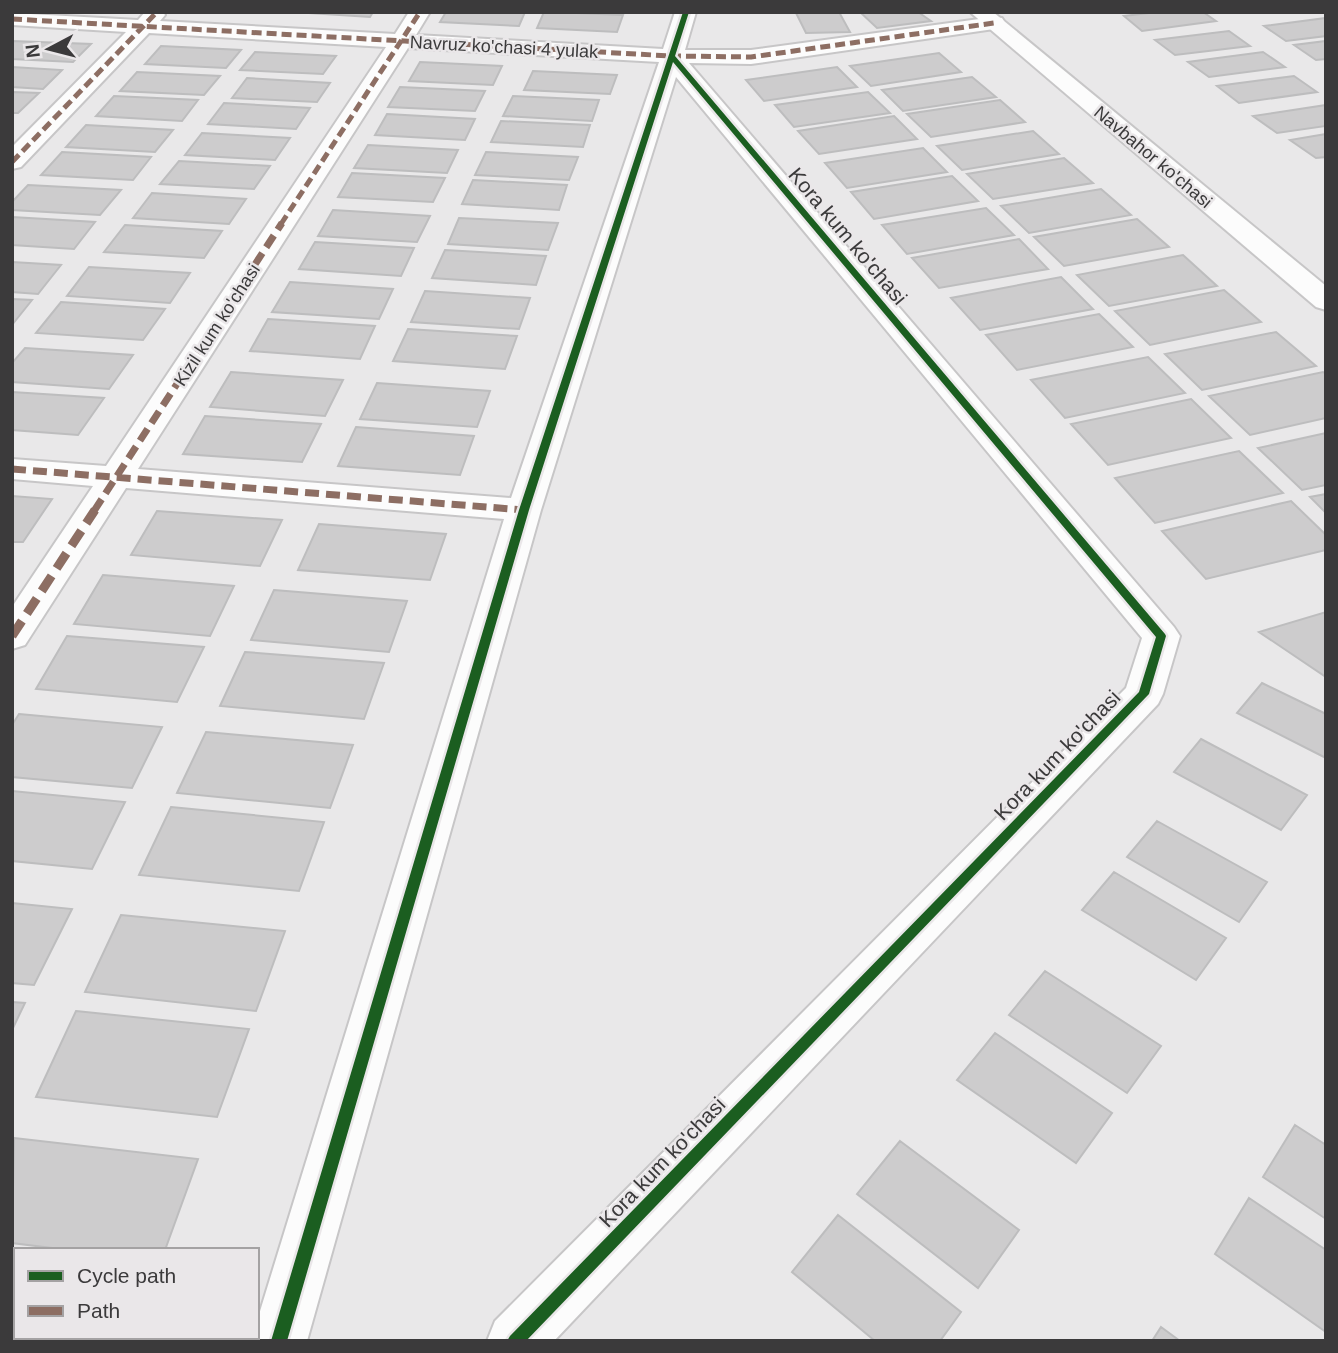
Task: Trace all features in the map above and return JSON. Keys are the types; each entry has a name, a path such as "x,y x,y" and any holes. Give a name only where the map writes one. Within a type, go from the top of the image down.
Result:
{"street":[{"name":"Kizil kum ko'chasi","path":"12,636 420,12"},
{"path":"279,1341 524,510 686,12"},
{"name":"Navruz ko'chasi 4 yulak","path":"12,19 150,20 401,41 671,56 751,57 987,18"},
{"name":"Navbahor ko'chasi","path":"987,18 1326,301"},
{"path":"12,162 150,20"},
{"name":"Kora kum ko'chasi","path":"515,1341 1144,694 1161,636 671,56"},
{"path":"12,469 524,510"}],"building":[{"path":"293,12 373,12 370,17"},
{"path":"446,12 525,12 519,26 440,22"},
{"path":"544,12 623,15 617,32 537,28"},
{"path":"839,12 850,32 806,33 796,13"},
{"path":"860,12 918,12 931,21 877,28"},
{"path":"1157,12 1203,12 1216,21 1142,31 1124,16"},
{"path":"1326,18 1326,36 1286,41 1264,26"},
{"path":"1229,31 1250,46 1175,55 1155,40"},
{"path":"12,41 91,44 73,62 12,59"},
{"path":"1326,41 1326,59 1316,60 1294,45"},
{"path":"161,46 241,50 226,68 145,64"},
{"path":"255,52 336,56 323,74 240,70"},
{"path":"1263,52 1285,67 1209,77 1188,62"},
{"path":"939,53 961,72 871,86 850,66"},
{"path":"420,62 502,66 493,85 409,81"},
{"path":"12,67 62,70 43,89 12,87"},
{"path":"837,67 857,87 764,101 746,80"},
{"path":"533,71 617,75 610,94 524,90"},
{"path":"137,72 220,76 204,95 120,91"},
{"path":"1294,76 1317,92 1239,103 1217,86"},
{"path":"972,77 996,97 903,111 882,90"},
{"path":"247,78 330,83 317,102 232,98"},
{"path":"400,87 485,91 475,111 388,107"},
{"path":"12,92 39,93 18,113 12,113"},
{"path":"868,92 890,113 794,127 775,105"},
{"path":"114,96 198,100 182,121 96,116"},
{"path":"513,96 599,100 592,121 503,116"},
{"path":"1000,100 1025,122 931,137 907,114"},
{"path":"224,103 310,108 296,129 208,124"},
{"path":"1326,105 1326,126 1277,133 1253,116"},
{"path":"387,114 475,119 465,140 375,135"},
{"path":"894,116 917,139 819,154 798,131"},
{"path":"501,121 590,125 583,147 491,142"},
{"path":"86,125 173,130 155,152 66,147"},
{"path":"1033,131 1059,154 962,170 937,146"},
{"path":"202,133 290,138 275,160 185,155"},
{"path":"1326,134 1326,157 1316,158 1290,140"},
{"path":"368,145 458,150 447,173 354,168"},
{"path":"923,148 947,172 847,188 825,163"},
{"path":"62,152 151,157 133,180 41,175"},
{"path":"486,152 578,157 569,180 475,175"},
{"path":"1064,158 1093,183 993,199 967,174"},
{"path":"179,161 270,166 254,189 160,184"},
{"path":"352,173 445,178 433,202 338,197"},
{"path":"952,176 978,201 874,219 851,192"},
{"path":"473,180 567,185 559,210 462,204"},
{"path":"28,185 121,190 100,215 12,210 12,202"},
{"path":"1101,189 1131,215 1029,233 1001,206"},
{"path":"152,193 246,199 229,224 133,218"},
{"path":"986,208 1014,235 907,254 882,225"},
{"path":"333,210 430,216 417,242 318,236"},
{"path":"12,217 95,222 74,249 12,245"},
{"path":"459,218 558,223 548,250 448,244"},
{"path":"1137,219 1169,247 1064,266 1034,237"},
{"path":"125,225 222,231 204,258 104,252"},
{"path":"1019,239 1048,269 939,288 912,258"},
{"path":"315,242 414,248 401,276 299,269"},
{"path":"445,250 546,256 536,285 432,278"},
{"path":"1183,255 1217,286 1109,306 1077,275"},
{"path":"12,262 61,265 38,294 12,292"},
{"path":"89,267 190,273 170,303 67,296"},
{"path":"1061,277 1093,309 980,330 951,298"},
{"path":"290,282 393,289 379,319 272,312"},
{"path":"1224,290 1261,322 1150,345 1115,311"},
{"path":"425,291 530,298 519,329 411,322"},
{"path":"12,299 32,300 12,325"},
{"path":"61,302 165,309 143,340 36,333"},
{"path":"1099,314 1133,347 1017,370 986,335"},
{"path":"268,319 375,326 360,359 250,351"},
{"path":"408,329 517,336 505,369 393,361"},
{"path":"1276,332 1316,366 1202,390 1165,354"},
{"path":"25,348 133,355 109,389 12,382 12,363"},
{"path":"1148,357 1185,393 1065,418 1031,380"},
{"path":"231,372 343,380 325,416 210,407"},
{"path":"1323,372 1326,374 1326,418 1250,435 1209,396"},
{"path":"377,383 490,391 477,427 360,419"},
{"path":"12,392 104,398 78,435 12,430"},
{"path":"1191,399 1231,438 1108,465 1071,424"},
{"path":"205,416 321,424 302,462 183,454"},
{"path":"356,427 474,436 460,475 338,466"},
{"path":"1326,433 1326,485 1302,490 1258,448"},
{"path":"1239,451 1283,493 1155,523 1115,478"},
{"path":"1326,494 1326,513 1310,497"},
{"path":"12,496 52,499 23,542 12,542"},
{"path":"1291,501 1326,535 1326,550 1206,579 1162,531"},
{"path":"157,511 282,520 260,566 131,555"},
{"path":"319,524 446,534 430,580 298,570"},
{"path":"103,575 234,586 210,636 74,624"},
{"path":"274,590 407,601 389,652 251,640"},
{"path":"1326,612 1326,677 1259,632"},
{"path":"67,636 204,647 177,702 36,689"},
{"path":"245,652 384,663 364,719 220,706"},
{"path":"1262,683 1326,714 1326,758 1237,713"},
{"path":"19,714 162,727 132,788 12,777 12,725"},
{"path":"206,732 353,745 330,808 177,793"},
{"path":"1201,739 1307,795 1281,830 1174,772"},
{"path":"12,791 125,802 92,869 12,861"},
{"path":"171,807 324,822 299,891 139,875"},
{"path":"1157,821 1267,882 1239,922 1127,857"},
{"path":"1114,872 1226,938 1196,980 1082,910"},
{"path":"12,903 72,909 34,985 12,983"},
{"path":"121,915 285,931 256,1011 85,992"},
{"path":"1045,971 1161,1046 1127,1093 1009,1015"},
{"path":"12,1002 25,1003 12,1030"},
{"path":"76,1011 249,1029 217,1117 36,1097"},
{"path":"995,1033 1112,1113 1076,1163 957,1080"},
{"path":"1295,1125 1326,1145 1326,1219 1263,1177"},
{"path":"14,1138 198,1159 166,1248 52,1248 12,1243"},
{"path":"900,1141 1019,1230 978,1288 857,1194"},
{"path":"1249,1198 1326,1250 1326,1332 1215,1254"},
{"path":"838,1215 961,1312 940,1341 875,1341 792,1272"},
{"path":"12,1267 14,1339 133,1339 132,1341 12,1341"},
{"path":"1161,1327 1180,1341 1152,1341"}],"marked path":[{"path":"12,162 157,12"},
{"path":"12,636 420,12"},
{"path":"12,19 671,56 751,57 994,23"},
{"path":"12,469 524,510"}],"cycle path":[{"path":"279,1341 524,510 686,12"},
{"path":"515,1341 1144,694 1161,636 671,56"}]}
